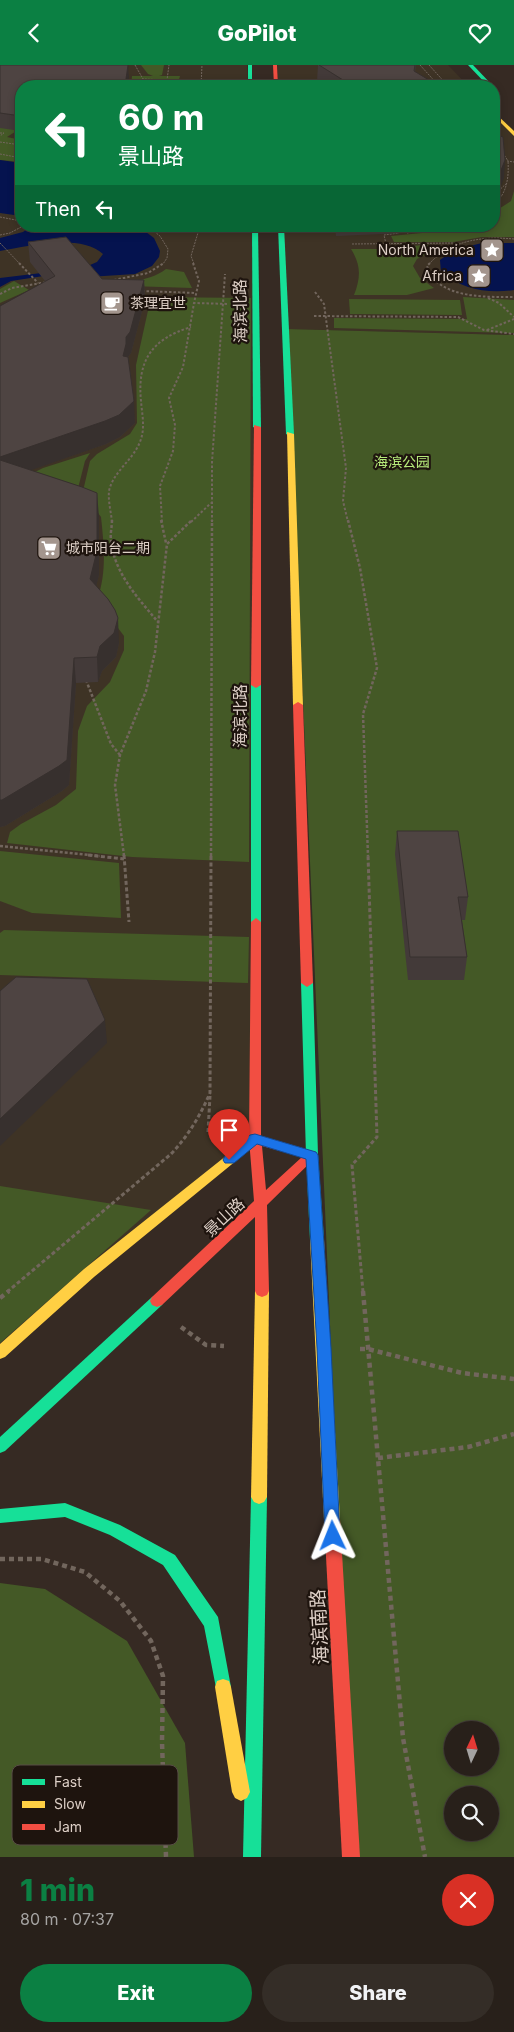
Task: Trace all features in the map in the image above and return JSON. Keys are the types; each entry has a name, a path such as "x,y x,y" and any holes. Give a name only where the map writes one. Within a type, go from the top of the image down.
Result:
{"main road":[{"path":"250,65 250,80"},
{"path":"275,65 276,80"},
{"path":"470,65 485,80"},
{"path":"500,119 514,134"},
{"name":"海滨北路","path":"255,232 255,1139 261,1205"},
{"path":"0,1353 89,1273 255,1139 312,1155 286,316 281,232"},
{"name":"景山路","path":"0,1446 261,1205 312,1155"},
{"name":"海滨南路","path":"312,1155 351,1857"},
{"path":"252,1857 262,1348 261,1205"},
{"path":"0,1516 65,1510 116,1530 169,1559 212,1623 252,1857"}],"path":[{"path":"136,65 143,79 167,80 169,65"},
{"path":"201,80 202,65"},
{"path":"420,65 434,80"},
{"path":"429,65 443,80"},
{"path":"0,142 15,144"},
{"path":"500,200 509,181 508,161 503,153"},
{"path":"0,154 15,157"},
{"path":"502,159 514,162"},
{"path":"500,189 509,181"},
{"path":"0,217 15,220"},
{"path":"0,235 15,230"},
{"path":"109,281 152,272 164,263 168,249 160,236 155,232"},
{"path":"129,922 121,823 115,785 120,755 146,691 155,652 166,544 160,513 160,486 173,451 175,425 170,398 183,367 199,281 191,256 198,232"},
{"path":"386,244 384,235 411,232"},
{"path":"352,244 458,243 486,238 514,239"},
{"path":"0,243 42,288"},
{"path":"458,243 435,255 427,266 432,277 446,287 463,294 487,297 514,297"},
{"path":"0,1298 171,1154 189,1135 202,1114 210,1093 211,503 222,303 226,265"},
{"path":"0,294 12,289 54,281"},
{"path":"313,289 324,304 346,468 343,501 360,568 377,668 363,714 377,1137 352,1165 404,1738 424,1857"},
{"path":"139,291 196,293"},
{"path":"485,331 514,318 499,303 487,297"},
{"path":"194,303 256,304"},
{"path":"286,316 458,317 466,323 485,331 514,334"},
{"path":"158,623 127,584 119,565 111,542 110,488 125,462 137,450 143,435 140,387 145,359 154,345 164,337 174,331 191,327"},
{"path":"166,544 211,503"},
{"path":"84,675 111,744 120,755"},
{"path":"0,846 124,859"},
{"path":"378,1457 468,1447 514,1434"},
{"path":"0,1559 42,1559 84,1571 120,1601 151,1641 163,1676 163,1765"}],"shaded area":[{"path":"22,65 247,65 248,80 15,80 15,232 254,232 255,1139 0,1352 0,76"},
{"path":"278,65 448,65 462,80 278,80"},
{"path":"500,119 514,134 514,335 287,329 282,232 500,232"},
{"path":"0,160 15,162 15,215 0,213"},
{"path":"23,232 146,232 154,238 160,251 159,257 152,266 135,274 88,277 50,275 11,281 0,287 0,278 83,268 97,262 103,254 81,244 68,243 39,244 0,251 0,238"},
{"path":"482,243 514,243 514,290 485,291 475,289 457,283 441,272 440,260 454,250"}],"green space":[{"path":"141,65 164,65 162,75 159,76 180,76 179,80 132,80 132,76 153,76 148,74"},
{"path":"0,115 15,124 15,132 7,137 15,139 15,161 0,160"},
{"path":"514,191 514,237 482,237 453,242 394,242 391,236 427,232 500,232 500,208 511,201"},
{"path":"436,245 440,247 417,259 413,266 420,278 434,288 407,295 354,295 359,271 357,260 351,249 391,249"},
{"path":"166,269 184,272 192,288 99,285 151,277"},
{"path":"14,281 29,290 0,303 0,289"},
{"path":"151,297 251,298 249,862 132,857 7,843 10,832 56,805 76,789 78,731 87,706 110,682 124,650 124,636 97,600 103,569 104,548 101,517 98,513 80,504 90,461 97,454 130,434 137,423 136,365"},
{"path":"463,297 514,300 514,333 334,328 334,318 467,319"},
{"path":"349,299 460,300 462,315 350,314"},
{"name":"海滨公园","path":"287,329 514,335 514,1857 353,1857"},
{"path":"90,453 85,461 74,504 35,472 43,468"},
{"path":"0,851 119,863 121,918 32,913 0,901"},
{"path":"4,930 249,937 248,983 0,975 0,933"},
{"path":"0,1186 151,1210 0,1343"},
{"path":"0,1583 45,1589 127,1641 185,1743 194,1857 0,1857"}],"building":[{"path":"0,65 128,65 126,80 15,80 15,115 0,113"},
{"path":"319,65 415,65 414,71 429,80 343,80"},
{"path":"500,136 503,137 505,160 500,173"},
{"path":"66,237 102,279 144,280 130,332 126,337 123,356 128,357 134,401 119,415 105,421 0,457 0,306 55,276 28,242"},
{"path":"0,460 97,493 97,551 90,579 108,599 118,618 114,633 100,646 97,657 74,658 67,760 2,800 0,800"},
{"path":"397,831 458,831 468,897 458,897 467,957 410,957"},
{"path":"16,977 87,979 105,1020 0,1119 0,991"}],"traffic: fast":[{"path":"250,65 250,80"},
{"path":"470,65 485,80"},
{"path":"255,232 257,427"},
{"path":"281,232 290,434"},
{"path":"256,685 256,922"},
{"path":"307,983 312,1155 317,1240"},
{"path":"0,1446 157,1301"},
{"path":"252,1857 259,1497"},
{"path":"0,1516 65,1510 115,1530 169,1560 212,1623 223,1687"}],"traffic: slow":[{"path":"500,119 514,134"},
{"path":"290,434 298,705"},
{"path":"0,1353 89,1273 255,1139"},
{"path":"317,1240 332,1519"},
{"path":"259,1497 262,1291"},
{"path":"223,1687 241,1792"}],"traffic: jam":[{"path":"275,65 276,80"},
{"path":"256,685 257,427"},
{"path":"298,705 307,983"},
{"path":"256,922 255,1139 261,1205 262,1291"},
{"path":"255,1139 312,1155"},
{"path":"157,1301 312,1155"},
{"path":"332,1519 351,1857"}],"place":[{"name":"North America","path":"492,250"},
{"name":"Africa","path":"479,276"},
{"name":"茶理宜世","path":"112,303"},
{"name":"城市阳台二期","path":"49,548"}],"route":[{"path":"229,1160 255,1139 312,1155 333,1536"}]}
